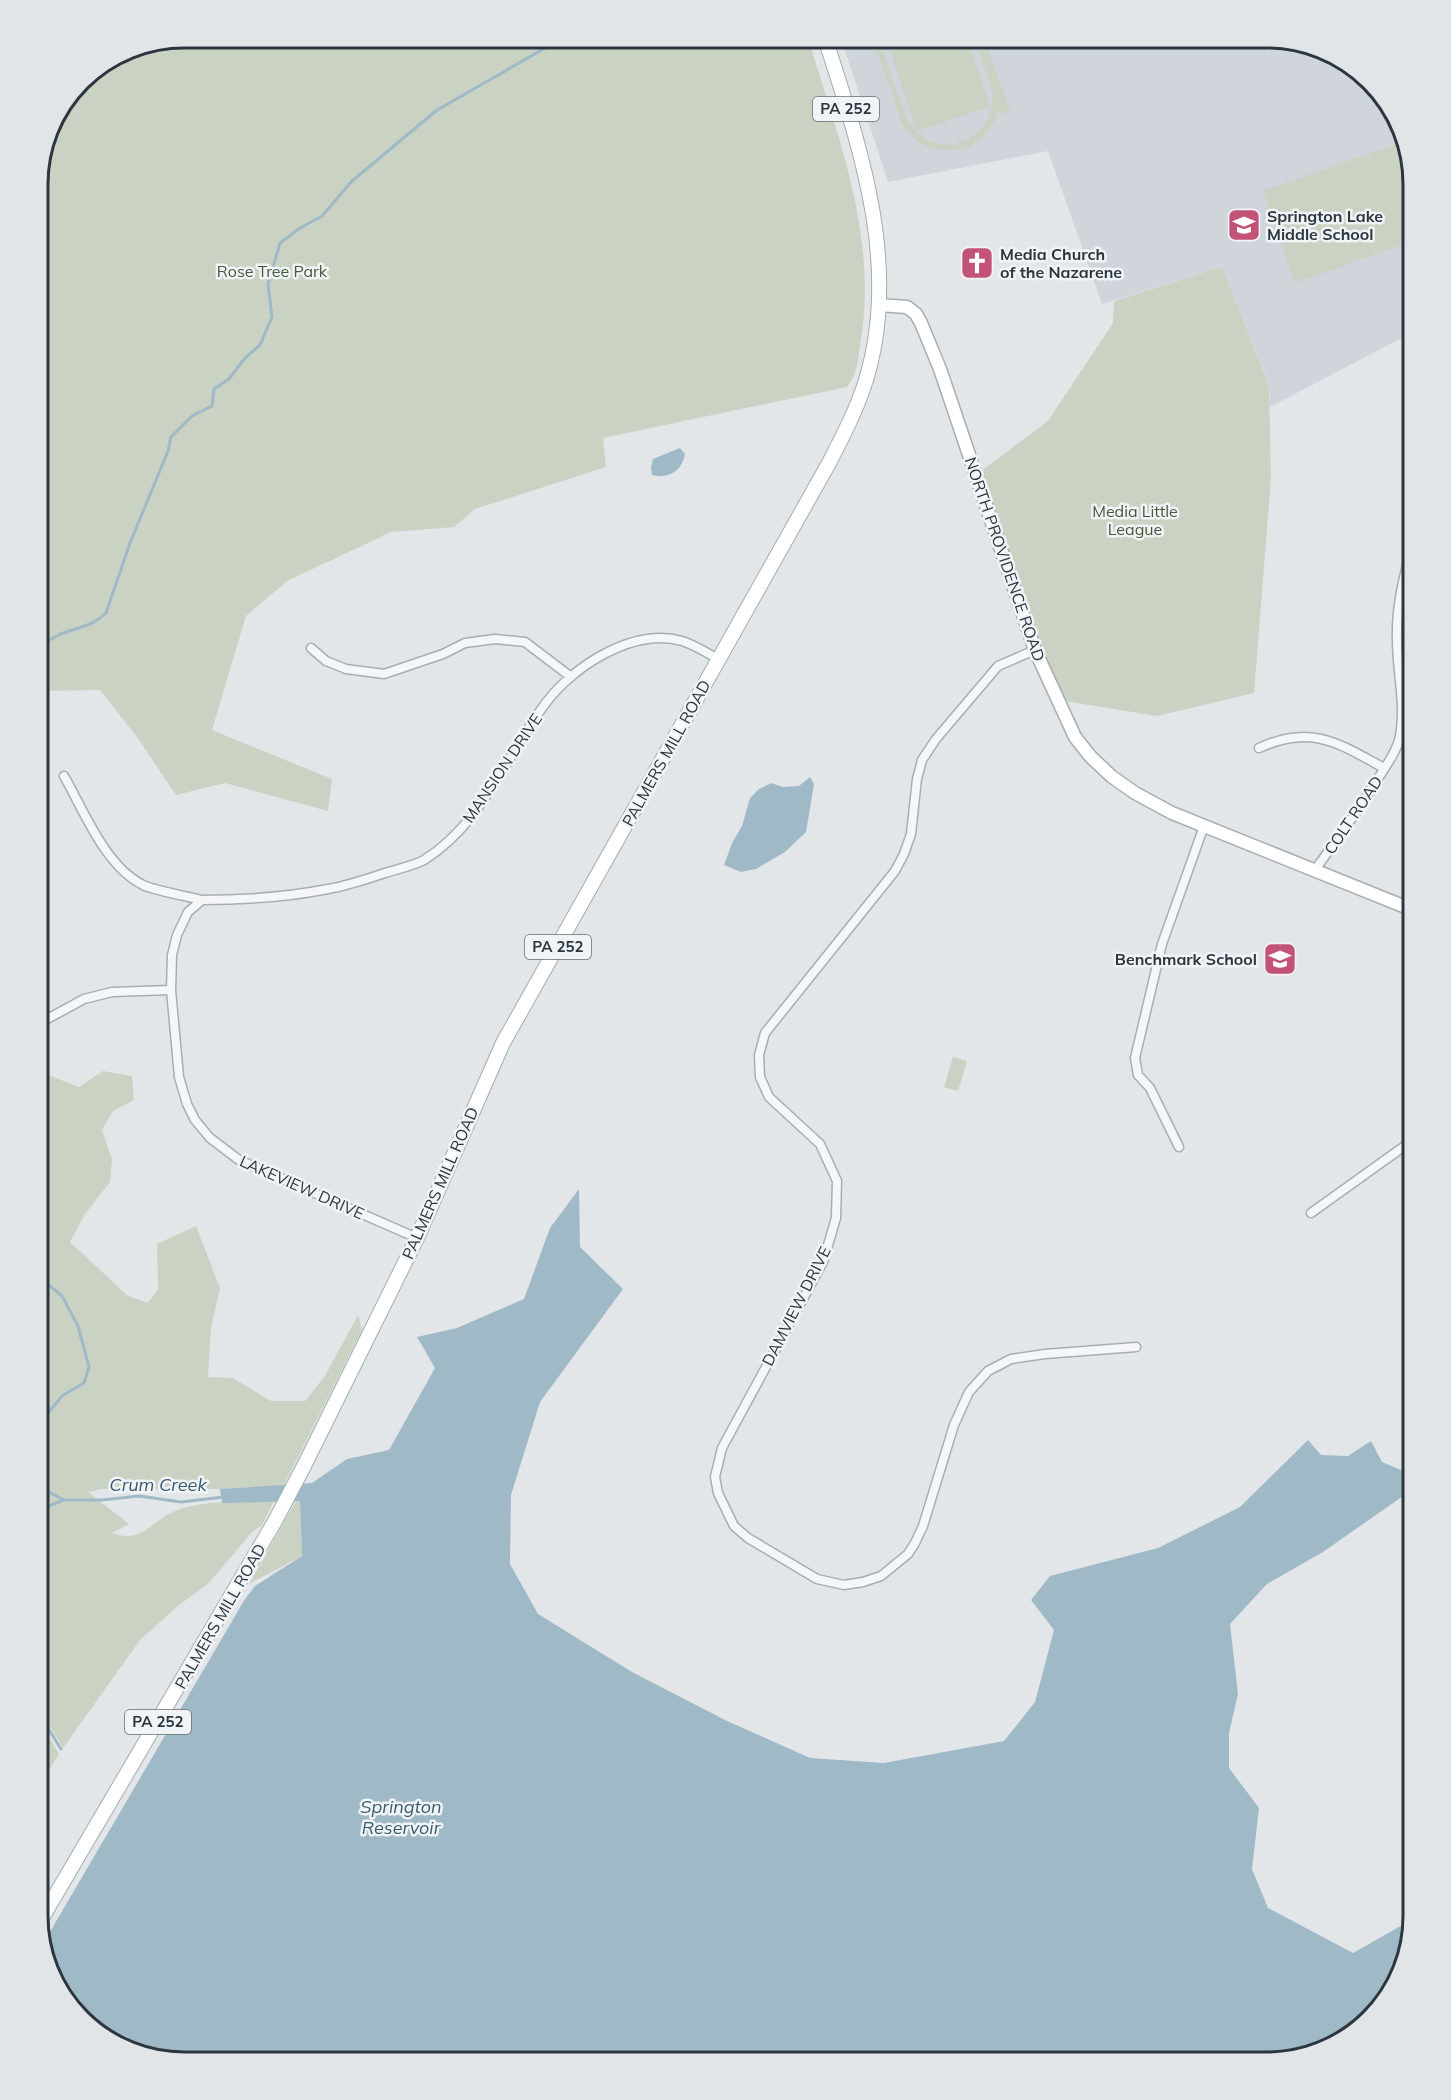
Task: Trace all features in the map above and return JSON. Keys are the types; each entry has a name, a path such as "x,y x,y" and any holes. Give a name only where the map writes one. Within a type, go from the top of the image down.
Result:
{"main road":[{"name":"PA 252","path":"828,48 867,180 872,205 879,256 879,305"},
{"name":"PALMERS MILL ROAD","path":"48,1908 275,1521 417,1238 503,1043 840,442 859,401 866,379 879,305"},
{"name":"NORTH PROVIDENCE ROAD","path":"879,305 907,307 913,310 919,319 940,369 1035,650 1075,737 1090,756 1111,776 1135,793 1172,813 1403,906"}],"street":[{"name":"COLT ROAD","path":"1314,871 1394,753 1400,739 1402,691 1397,641 1399,604 1403,584"},
{"name":"MANSION DRIVE","path":"202,900 267,897 330,889 423,861 455,835 483,802 546,702 571,676 606,652 642,640 663,638 683,641 718,659"},
{"path":"311,648 326,661 346,669 384,674 443,654 465,643 495,639 525,642 571,676"},
{"name":"DAMVIEW DRIVE","path":"1035,650 998,666 936,739 922,760 916,779 911,834 895,871 765,1033 759,1055 760,1077 769,1097 820,1144 837,1181 836,1218 823,1262 722,1448 716,1477 718,1493 734,1526 817,1579 844,1585 881,1576 908,1554 915,1543 923,1526 954,1425 969,1392 988,1371 1011,1359 1136,1347"},
{"path":"1259,748 1277,740 1304,736 1326,739 1384,768"},
{"path":"64,776 109,856 125,873 145,885 202,900"},
{"path":"1179,1147 1150,1088 1138,1075 1135,1058 1162,944 1204,826"},
{"name":"LAKEVIEW DRIVE","path":"202,900 189,912 177,935 172,955 171,990 179,1077 187,1104 195,1120 210,1138 239,1160 417,1238"},
{"path":"48,1019 84,999 112,992 171,990"},
{"path":"1311,1213 1403,1147"}],"shaded area":[{"name":"Springton Lake Middle School","path":"844,48 1276,48 1311,55 1343,71 1357,82 1380,108 1393,132 1402,166 1403,184 1403,337 1270,407 1269,384 1222,267 1102,304 1048,151 888,182"}],"green space":[{"name":"Rose Tree Park","path":"175,48 811,48 843,151 860,227 864,266 864,305 856,367 847,387 603,438 606,467 475,509 454,527 391,532 287,581 246,616 212,730 332,779 328,811 225,783 176,795 137,737 100,690 48,691 48,175 58,132 76,101 94,82 132,58"},
{"path":"876,48 882,48 907,117 920,135 932,142 944,145 969,138 979,131 987,120 991,108 991,87 977,48 988,48 1010,111 1000,114 998,110 985,135 975,144 963,149 947,151 924,145 910,135 901,122"},
{"path":"889,48 970,48 990,106 917,131"},
{"path":"1397,144 1402,166 1403,245 1295,283 1263,191"},
{"name":"Media Little League","path":"1222,267 1269,385 1271,478 1254,693 1157,716 1058,700 980,472 1048,421 1113,323 1114,301"},
{"path":"953,1057 967,1061 958,1091 944,1087"},
{"path":"103,1071 132,1076 134,1100 113,1111 102,1130 112,1159 110,1182 85,1214 70,1242 128,1296 148,1303 158,1289 157,1244 196,1226 220,1288 211,1328 208,1377 233,1378 271,1401 305,1401 325,1376 358,1315 362,1330 284,1485 220,1489 102,1489 88,1492 129,1524 112,1533 122,1536 138,1534 165,1516 195,1505 274,1501 262,1525 252,1532 208,1584 179,1605 140,1640 63,1748 48,1724 48,1075 79,1087"},
{"path":"296,1501 300,1501 302,1556 249,1584"},
{"path":"48,1735 59,1754 48,1771"}],"water":[{"path":"680,448 685,454 678,469 669,475 652,475 653,459"},
{"path":"810,777 814,784 806,832 785,852 756,869 741,872 724,865 732,843 742,826 750,798 759,789 771,783 783,787 799,786"},
{"name":"Springton Reservoir","path":"579,1189 580,1247 623,1289 540,1402 511,1495 510,1564 538,1614 632,1672 727,1721 810,1758 884,1763 1004,1741 1035,1702 1054,1630 1031,1600 1050,1576 1158,1548 1240,1507 1308,1440 1321,1455 1348,1456 1371,1441 1382,1462 1403,1471 1403,1496 1323,1552 1267,1584 1230,1624 1238,1694 1229,1733 1229,1768 1259,1808 1252,1869 1268,1908 1353,1953 1403,1925 1393,1968 1375,1999 1363,2012 1350,2024 1319,2042 1285,2051 1268,2052 175,2052 140,2045 124,2038 101,2024 88,2012 76,1999 58,1968 49,1934 245,1599 255,1586 302,1556 300,1501 222,1503 220,1489 312,1483 347,1459 389,1450 435,1368 417,1337 457,1328 524,1299 550,1228"}],"waterway":[{"path":"48,641 91,623 106,613 130,543 168,451 171,437 192,416 212,406 214,389 229,379 245,358 260,345 272,317 268,284 280,243 300,228 322,216 352,181 437,110 545,48"},
{"name":"Crum Creek","path":"48,1284 62,1296 78,1326 89,1367 84,1383 63,1395 48,1413"},
{"name":"Crum Creek","path":"48,1491 64,1500 102,1500 139,1496 181,1502 224,1497"},
{"path":"48,1506 64,1500"},
{"path":"48,1728 61,1749"}],"place":[{"name":"Springton Lake Middle School","path":"1244,225"},
{"name":"Media Church of the Nazarene","path":"977,263"},
{"name":"Benchmark School","path":"1280,959"}]}
